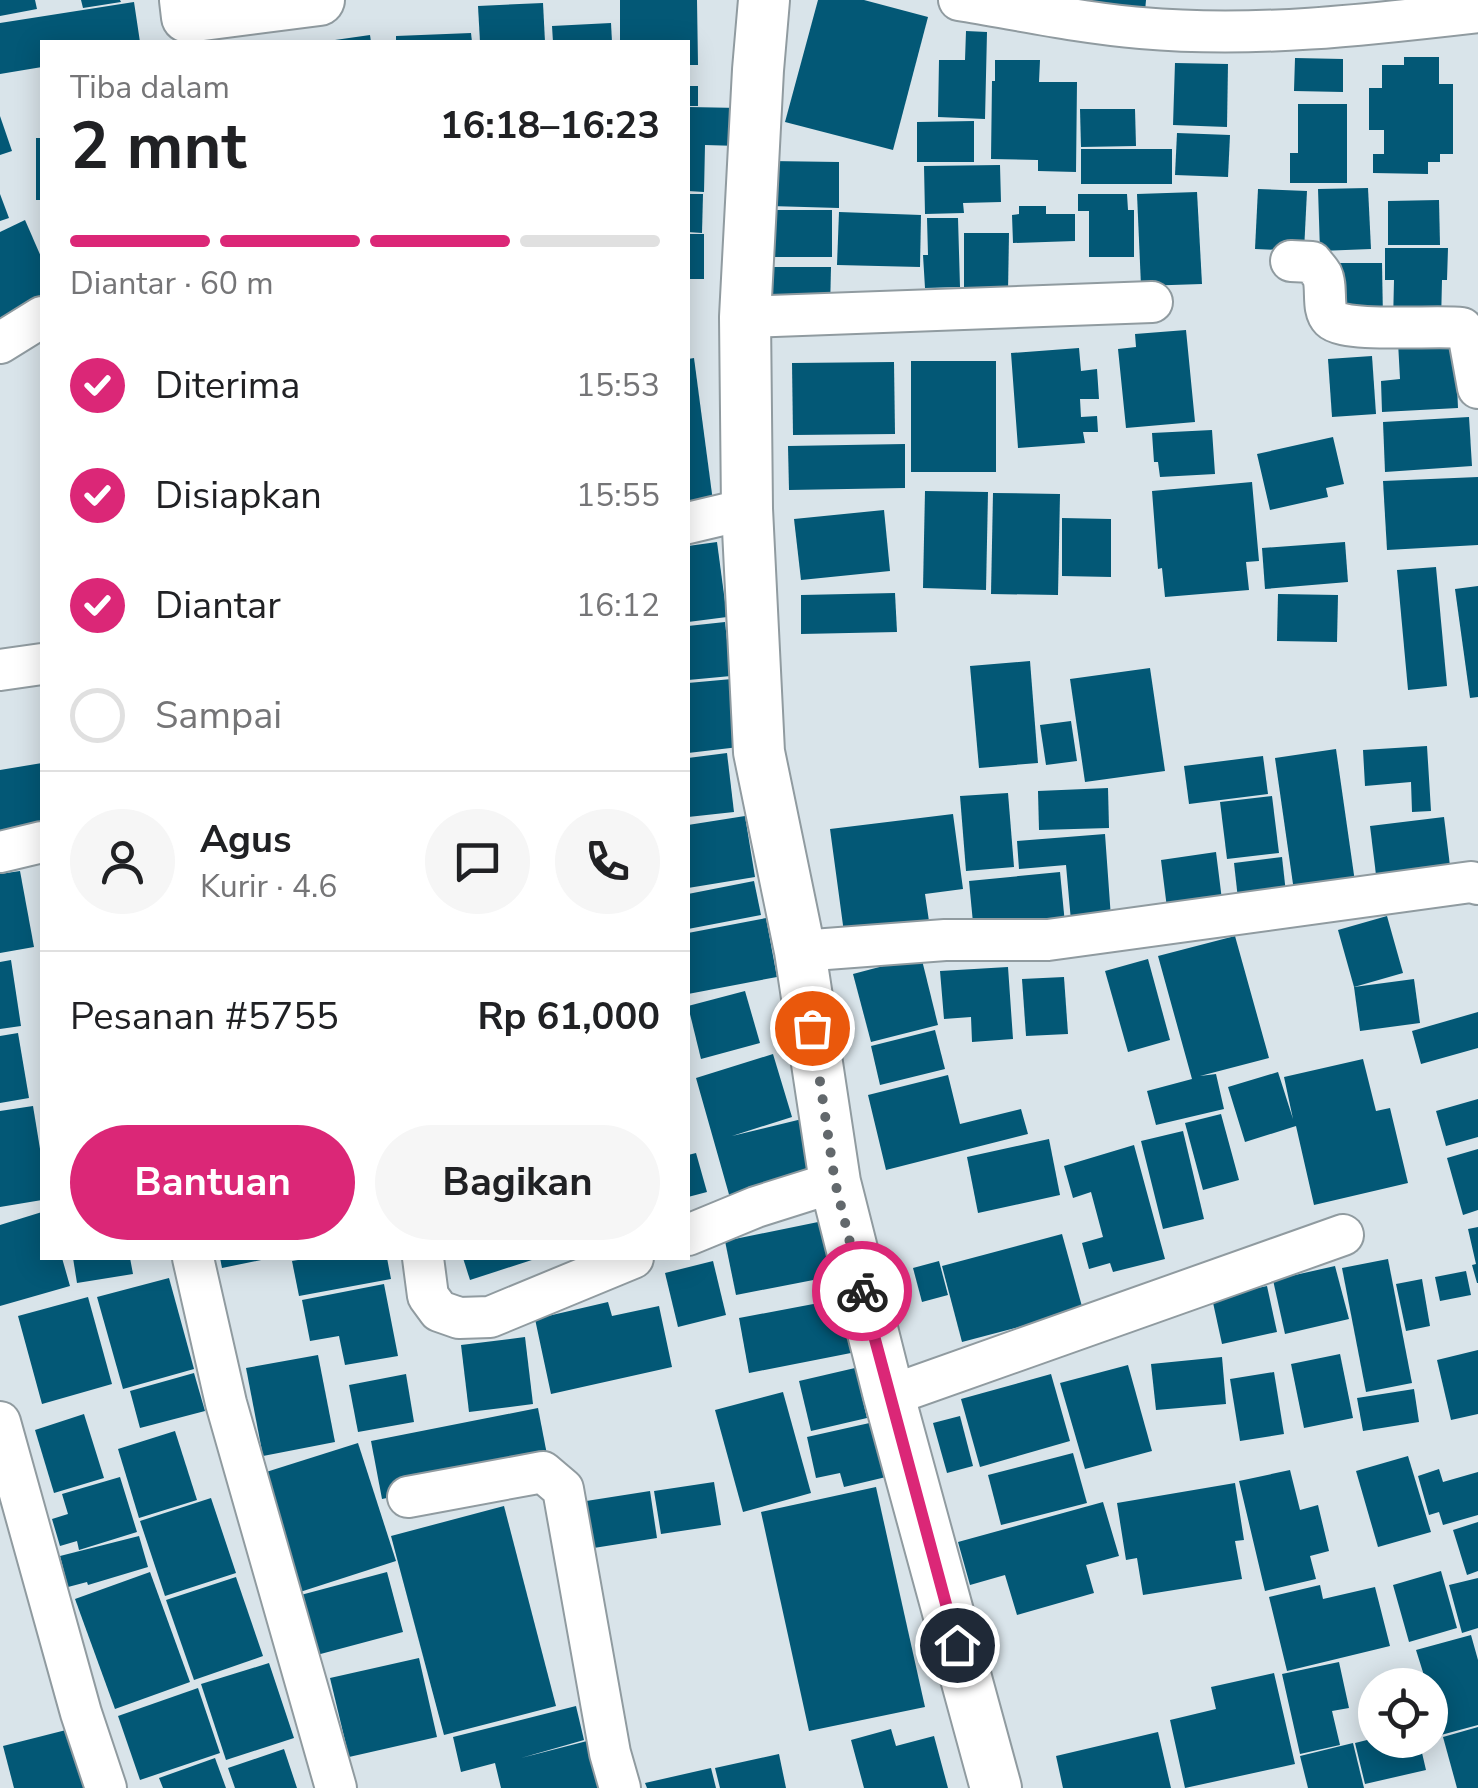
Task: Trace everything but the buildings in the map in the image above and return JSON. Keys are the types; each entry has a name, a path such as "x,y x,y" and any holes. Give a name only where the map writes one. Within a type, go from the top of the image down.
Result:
{"street":[{"path":"185,20 319,0"},
{"path":"764,0 746,317 748,510 759,752 800,951 835,1182 996,1788"},
{"path":"959,0 1124,26 1194,15 1328,29 1478,12"},
{"path":"1291,262 1312,262 1322,276 1328,316 1334,322 1355,327 1462,328 1470,338 1478,388"},
{"path":"746,317 1152,302"},
{"path":"0,343 40,318"},
{"path":"690,523 748,510"},
{"path":"0,670 40,664"},
{"path":"0,852 40,842"},
{"path":"800,951 945,940 1048,940 1478,884"},
{"path":"690,1234 756,1206 835,1182"},
{"path":"889,1396 1342,1235"},
{"path":"193,1260 226,1403 336,1788"},
{"path":"422,1260 428,1296 439,1311 459,1318 490,1317 628,1260"},
{"path":"0,1422 80,1712 106,1788"},
{"path":"408,1498 543,1472 563,1490 610,1753 620,1788"}],"way so far":[{"path":"812,1028 835,1182 862,1291"}],"route":[{"path":"862,1291 957,1645"}]}
